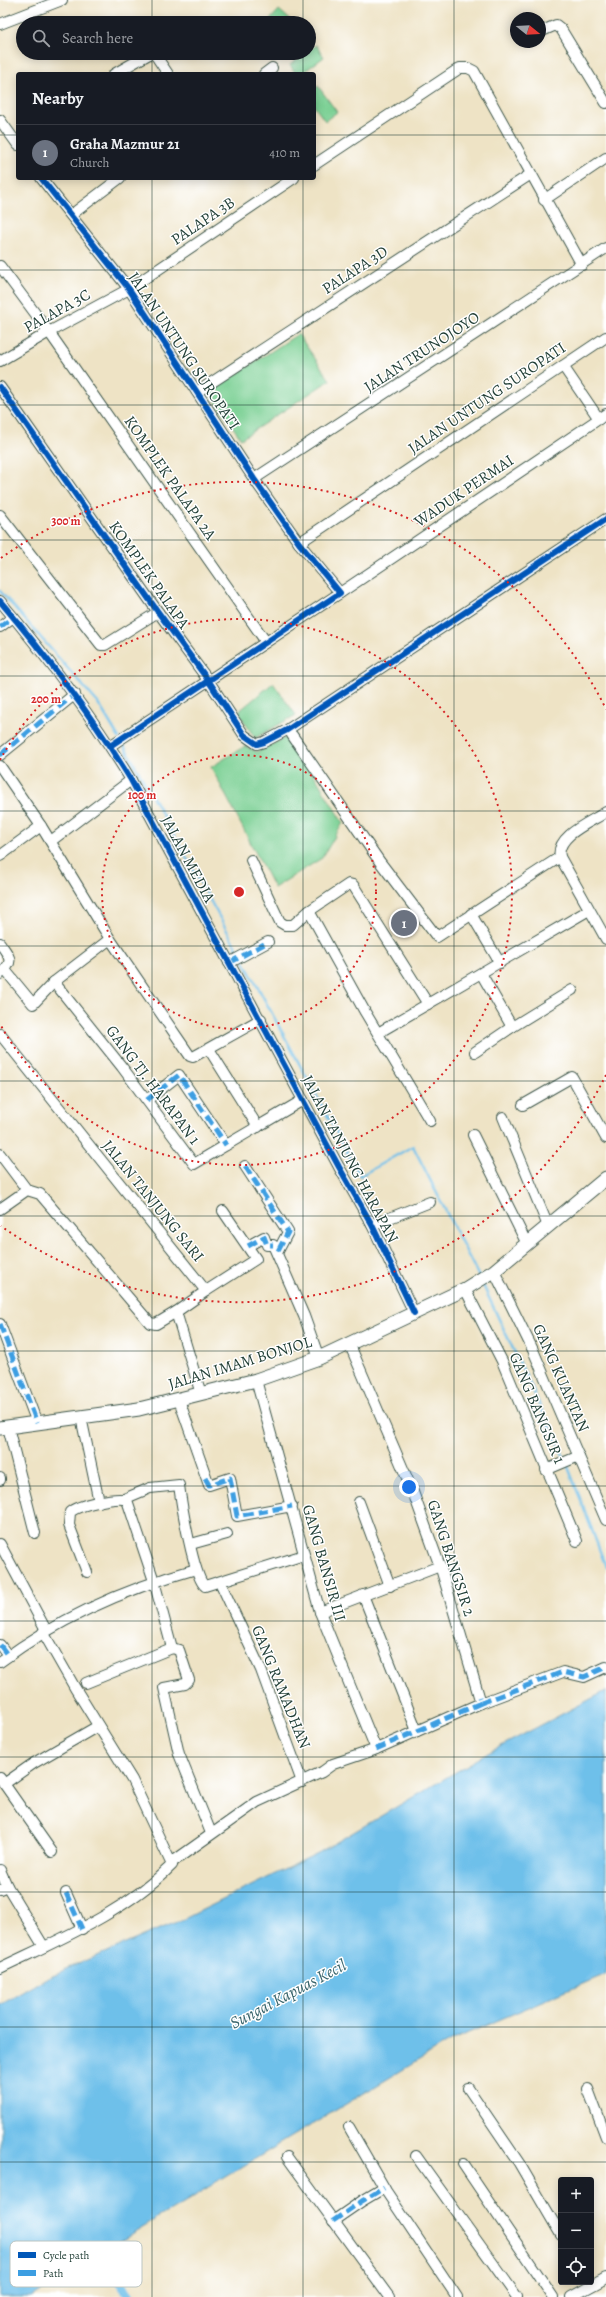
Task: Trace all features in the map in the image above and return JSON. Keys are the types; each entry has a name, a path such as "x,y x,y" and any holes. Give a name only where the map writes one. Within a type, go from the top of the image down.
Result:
{"main road":[{"name":"JALAN IMAM BONJOL","path":"4,1428 139,1409 256,1380 319,1358 467,1288 492,1272 605,1181"}],"street":[{"path":"21,16 62,0"},
{"path":"0,24 16,18"},
{"path":"546,30 556,26 561,29 606,103"},
{"path":"118,72 139,60"},
{"path":"159,60 167,72"},
{"path":"316,164 460,68 468,68 474,71 544,200 582,265"},
{"path":"0,120 16,143"},
{"path":"544,200 606,158"},
{"name":"PALAPA 3D","path":"197,392 530,174"},
{"name":"JALAN UNTUNG SUROPATI","path":"43,180 128,289 254,480 299,543 606,337"},
{"path":"71,215 117,180"},
{"name":"PALAPA 3B","path":"128,289 291,180"},
{"name":"JALAN TRUNOJOYO","path":"254,480 606,248"},
{"name":"KOMPLEK PALAPA 2A","path":"0,266 49,332 266,642"},
{"name":"PALAPA 3C","path":"0,361 49,332 128,289"},
{"path":"563,366 603,417"},
{"name":"KOMPLEK PALAPA","path":"0,387 158,612 208,680 247,739 254,743 262,744 287,730 606,519"},
{"name":"WADUK PERMAI","path":"111,745 603,417"},
{"path":"0,515 103,646 158,612"},
{"path":"299,543 340,593"},
{"name":"JALAN MEDIA","path":"0,601 76,694 111,745 261,1019"},
{"path":"0,627 13,617"},
{"path":"0,755 76,694"},
{"path":"292,735 380,862 437,936 560,857"},
{"path":"0,766 42,826 110,939 190,1056 193,1057 261,1019"},
{"path":"50,841 131,780"},
{"path":"606,812 566,838 559,849 560,857 606,939"},
{"path":"0,856 42,826"},
{"path":"251,860 282,923 287,926 293,925 309,911 349,884 353,885 428,1004"},
{"path":"378,1033 482,974 589,910"},
{"path":"309,911 430,1121"},
{"path":"471,914 500,963"},
{"path":"0,943 10,961 3,972 33,1004 54,982 110,939"},
{"path":"231,962 268,942"},
{"path":"482,974 512,1027"},
{"name":"GANG TJ. HARAPAN 1","path":"54,982 147,1100 194,1164 303,1100"},
{"path":"475,1052 572,990"},
{"name":"JALAN TANJUNG HARAPAN","path":"261,1019 303,1100 372,1225 414,1313"},
{"name":"JALAN TANJUNG SARI","path":"0,1034 206,1291"},
{"path":"210,1048 258,1127"},
{"path":"147,1100 179,1076 226,1145"},
{"path":"523,1105 572,1077 606,1138"},
{"path":"502,1117 548,1226"},
{"path":"474,1135 527,1244"},
{"path":"0,1154 27,1190 40,1194 52,1206 100,1267 150,1323 156,1324 176,1312 256,1259 223,1211"},
{"path":"245,1166 288,1232 275,1249"},
{"path":"0,1209 27,1190"},
{"path":"372,1225 430,1202"},
{"path":"248,1246 264,1237 267,1245 275,1249 304,1316 319,1358"},
{"name":"GANG KUANTAN","path":"492,1272 533,1350 575,1458 606,1520"},
{"name":"GANG BANGSIR 1","path":"467,1288 502,1361 549,1469 577,1541"},
{"path":"176,1312 201,1394"},
{"path":"0,1324 37,1423"},
{"name":"GANG BANGSIR 2","path":"349,1343 413,1492 440,1566 480,1700"},
{"name":"GANG BANSIR III","path":"256,1380 320,1612 376,1749"},
{"path":"179,1400 209,1485 230,1478 237,1516 292,1506"},
{"path":"81,1417 99,1502"},
{"path":"4,1428 35,1534"},
{"path":"549,1469 575,1458"},
{"path":"87,1572 69,1525 69,1516 73,1510 99,1502 124,1499 150,1488 179,1485 196,1569 203,1586 304,1555"},
{"path":"124,1499 129,1503 154,1581 172,1648"},
{"path":"359,1502 390,1586"},
{"path":"191,1544 228,1534"},
{"path":"0,1544 44,1631 98,1726 132,1780 171,1863"},
{"path":"320,1612 440,1566"},
{"path":"0,1645 4,1659 44,1631 88,1609 154,1581 196,1569"},
{"name":"GANG RAMADHAN","path":"220,1582 261,1670 302,1782"},
{"path":"363,1596 417,1731"},
{"path":"86,1683 172,1648 179,1650 189,1680 185,1684 164,1688 179,1754 212,1833"},
{"path":"0,1968 82,1928 141,1891 171,1863 257,1802 302,1782 333,1764 376,1749 480,1700 563,1672 584,1677 606,1667"},
{"path":"52,1852 2,1781 98,1726"},
{"path":"0,1870 4,1888 44,1947"},
{"path":"66,1893 82,1928"},
{"path":"468,2088 519,2163 558,2230"},
{"path":"588,2089 606,2137"},
{"path":"349,2127 384,2188 457,2297"},
{"path":"416,2156 516,2297"},
{"path":"287,2157 390,2297"},
{"path":"462,2164 553,2297"},
{"path":"333,2221 362,2200 384,2188"},
{"path":"571,2297 589,2289 606,2278"}],"green space":[{"path":"279,10 286,16 274,16"},
{"path":"316,45 324,57 304,72 295,72 290,65 296,60 316,60"},
{"path":"318,86 337,112 325,121 316,109 316,88"},
{"path":"298,334 330,380 241,439 209,392"},
{"path":"273,683 296,715 255,738 238,712"},
{"path":"290,735 343,823 322,858 274,888 211,767 245,746 257,752"}],"water":[{"name":"Sungai Kapuas Kecil","path":"606,1691 606,1974 452,2040 119,2241 10,2241 10,2287 47,2287 32,2297 0,2297 0,2005 48,1977 186,1918 318,1853 488,1753"}],"waterway":[{"path":"0,591 98,703 119,738"},
{"path":"122,742 240,954"},
{"path":"242,958 360,1176 413,1146 479,1277"},
{"path":"482,1283 565,1459"},
{"path":"567,1464 606,1567"},
{"path":"124,2287 130,2297"}],"marked path":[{"path":"0,627 13,617"},
{"path":"0,755 75,694"},
{"path":"229,963 268,942"},
{"path":"147,1100 179,1075 226,1145"},
{"path":"245,1166 288,1232 277,1253"},
{"path":"248,1246 264,1237 267,1245 273,1245"},
{"path":"0,1324 37,1423"},
{"path":"205,1478 209,1485 230,1478 237,1516 292,1506"},
{"path":"0,1645 8,1656"},
{"path":"481,1703 563,1672 584,1677 606,1667"},
{"path":"376,1749 481,1703 479,1697"},
{"path":"66,1893 82,1929"},
{"path":"333,2221 384,2188"}],"cycle path":[{"path":"43,180 129,289 254,479 299,543 340,593 110,746"},
{"path":"0,387 158,612 208,680 244,735 257,744 287,730 606,519"},
{"path":"0,601 69,688 101,733 131,780 339,1167 372,1225 414,1313"}],"place":[{"name":"Graha Mazmur 21","path":"404,923"}]}
